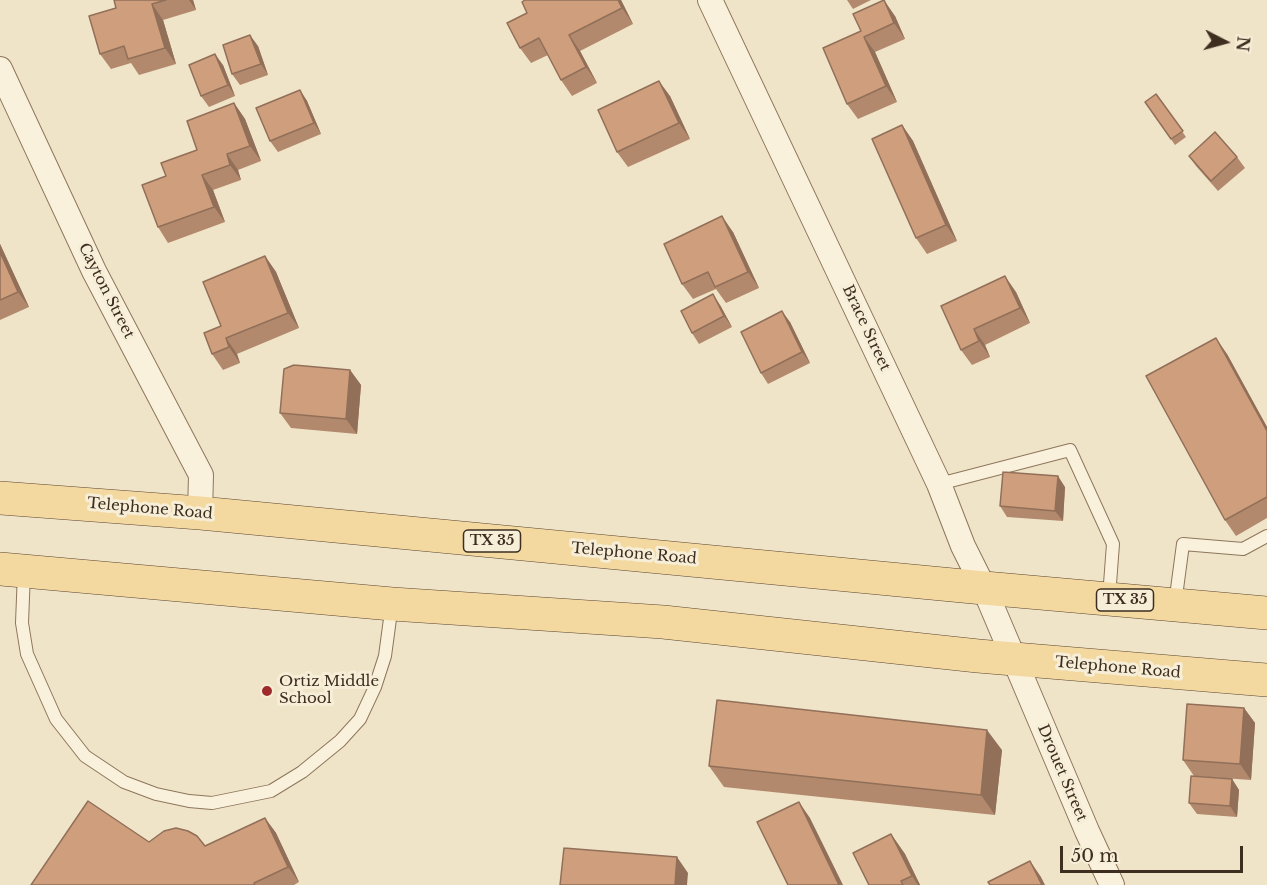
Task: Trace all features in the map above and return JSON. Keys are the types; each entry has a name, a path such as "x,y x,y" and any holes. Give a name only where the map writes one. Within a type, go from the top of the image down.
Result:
{"main road":[{"name":"Telephone Road","path":"0,498 200,513 1267,613"},
{"name":"Telephone Road","path":"12,570 392,604 710,627 1016,660 1267,680"}],"street":[{"name":"Brace Street","path":"710,0 939,484 963,546 1016,660"},
{"name":"Cayton Street","path":"0,69 94,271 201,475 200,513"},
{"name":"Drouet Street","path":"1016,660 1087,831 1112,885"}],"lane":[{"path":"939,484 1070,450 1113,544 1108,599"},
{"path":"1174,605 1183,544 1243,549 1267,536"},
{"path":"12,570 27,654 56,719 85,756 124,782 156,794 189,801 212,803 271,791 302,772 340,741 360,719 375,687 385,656 392,604"}],"building":[{"path":"114,0 166,0 152,4 165,48 128,59 124,46 100,54 89,16 116,8"},
{"path":"525,0 618,0 622,8 569,35 586,67 561,80 539,38 520,48 507,23 527,13 522,2"},
{"path":"884,0 894,23 864,37 886,86 847,104 823,48 861,31 853,14"},
{"path":"250,35 261,64 232,74 223,45"},
{"path":"215,54 228,85 201,96 189,65"},
{"path":"659,81 679,123 617,152 598,110"},
{"path":"300,90 314,123 270,141 256,108"},
{"path":"1156,94 1183,131 1171,139 1145,102"},
{"path":"234,103 250,146 227,154 230,165 202,175 214,207 158,227 142,185 166,176 161,163 197,150 187,121"},
{"path":"902,125 946,225 916,238 872,139"},
{"path":"1215,132 1237,157 1211,181 1189,156"},
{"path":"722,216 748,272 715,287 708,272 682,284 664,244"},
{"path":"0,252 18,292 0,300"},
{"path":"265,256 288,313 226,338 229,347 212,354 204,333 221,326 203,282"},
{"path":"1005,276 1020,308 974,329 979,341 961,350 941,306"},
{"path":"713,294 724,316 692,333 681,311"},
{"path":"782,311 802,352 761,373 741,332"},
{"path":"1216,338 1267,431 1267,497 1225,520 1146,376"},
{"path":"294,365 350,370 346,419 280,413 284,369"},
{"path":"1003,472 1058,476 1055,511 1000,506"},
{"path":"717,700 987,730 981,795 709,766"},
{"path":"1187,704 1244,708 1240,764 1183,760"},
{"path":"1191,776 1232,779 1230,806 1189,803"},
{"path":"88,801 149,842 164,831 176,828 197,836 205,846 265,818 288,867 254,883 255,885 31,885"},
{"path":"799,802 839,885 788,885 757,822"},
{"path":"891,834 912,876 901,881 903,885 869,885 853,853"},
{"path":"564,848 677,857 675,885 560,885"},
{"path":"1030,861 1042,885 990,885 988,882"}],"place":[{"name":"Ortiz Middle School","path":"267,691"}]}
